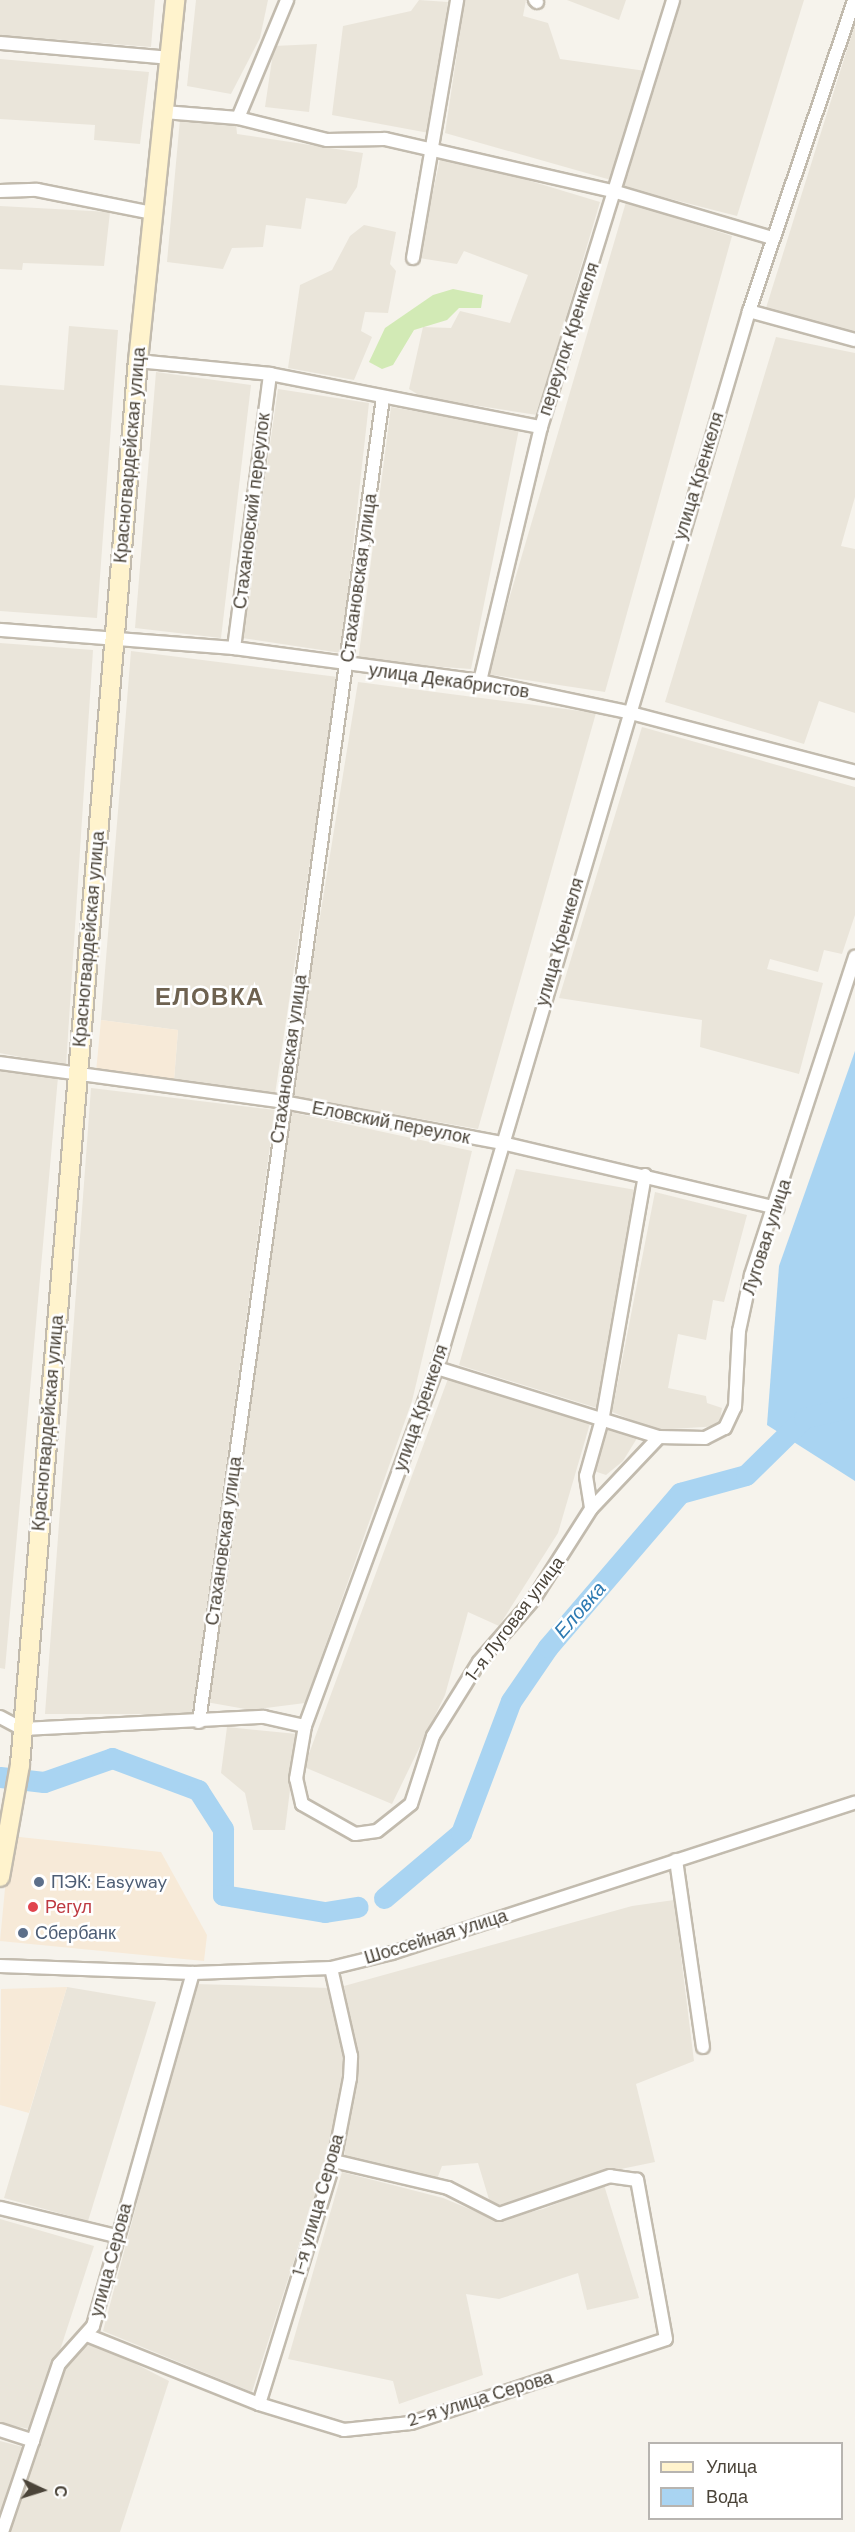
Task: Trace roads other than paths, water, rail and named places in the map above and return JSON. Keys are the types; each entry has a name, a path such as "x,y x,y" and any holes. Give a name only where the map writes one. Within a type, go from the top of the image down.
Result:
{"main road":[{"name":"Красногвардейская улица","path":"0,1877 20,1765 138,361 175,0"}],"street":[{"path":"238,118 280,7 287,0"},
{"path":"413,258 434,149 457,0"},
{"name":"переулок Кренкеля","path":"480,681 541,427 616,192 673,0"},
{"name":"улица Кренкеля","path":"377,1831 355,1834 302,1804 296,1779 305,1726 437,1368 627,712 771,238 854,0"},
{"path":"0,43 170,58"},
{"path":"164,112 238,118 327,140 385,139 434,149 616,192 771,238"},
{"path":"0,191 37,190 152,213"},
{"path":"749,311 855,340"},
{"path":"138,361 270,374 383,398 541,427"},
{"name":"Стахановский переулок","path":"234,648 270,374"},
{"name":"Стахановская улица","path":"199,1722 283,1102 347,668 383,398"},
{"name":"улица Декабристов","path":"0,630 234,648 347,668 480,681 627,712 855,772"},
{"name":"Луговая улица","path":"437,1368 603,1416 659,1437 705,1438 725,1428 735,1407 739,1331 751,1275 777,1208 855,957"},
{"name":"Еловский переулок","path":"0,1063 77,1077 283,1102 502,1143 777,1208"},
{"path":"591,1509 586,1476 603,1416 645,1175"},
{"path":"591,1509 659,1437"},
{"name":"1-я Луговая улица","path":"377,1831 411,1804 433,1736 479,1662 533,1600 591,1509"},
{"path":"0,1717 23,1729 264,1717 305,1726"},
{"name":"Шоссейная улица","path":"0,1966 193,1973 331,1968 855,1803"},
{"path":"676,1860 703,2047"},
{"name":"1-я улица Серова","path":"259,2404 334,2161 351,2056 331,1968"},
{"name":"улица Серова","path":"2,2532 59,2364 75,2343 89,2336 193,1973"},
{"name":"2-я улица Серова","path":"89,2336 259,2404 344,2430 411,2423 666,2339 637,2180 610,2176 499,2214 448,2188 334,2161"},
{"path":"0,2208 116,2236"},
{"path":"0,2430 33,2440"}],"water":[{"path":"855,1051 855,1481 767,1425 779,1266"}],"waterway":[{"name":"Еловка","path":"384,1898 461,1833 511,1701 548,1647 680,1493 746,1475 804,1418 855,1406"},
{"name":"Еловка","path":"0,1777 44,1782 112,1758 198,1790 223,1829 223,1895 325,1912 358,1907"}],"place":[{"name":"ПЭК: Easyway","path":"39,1882"},
{"name":"Регул","path":"33,1907"},
{"name":"Сбербанк","path":"23,1933"}],"district":[{"name":"ЕЛОВКА","path":"210,997"}]}
